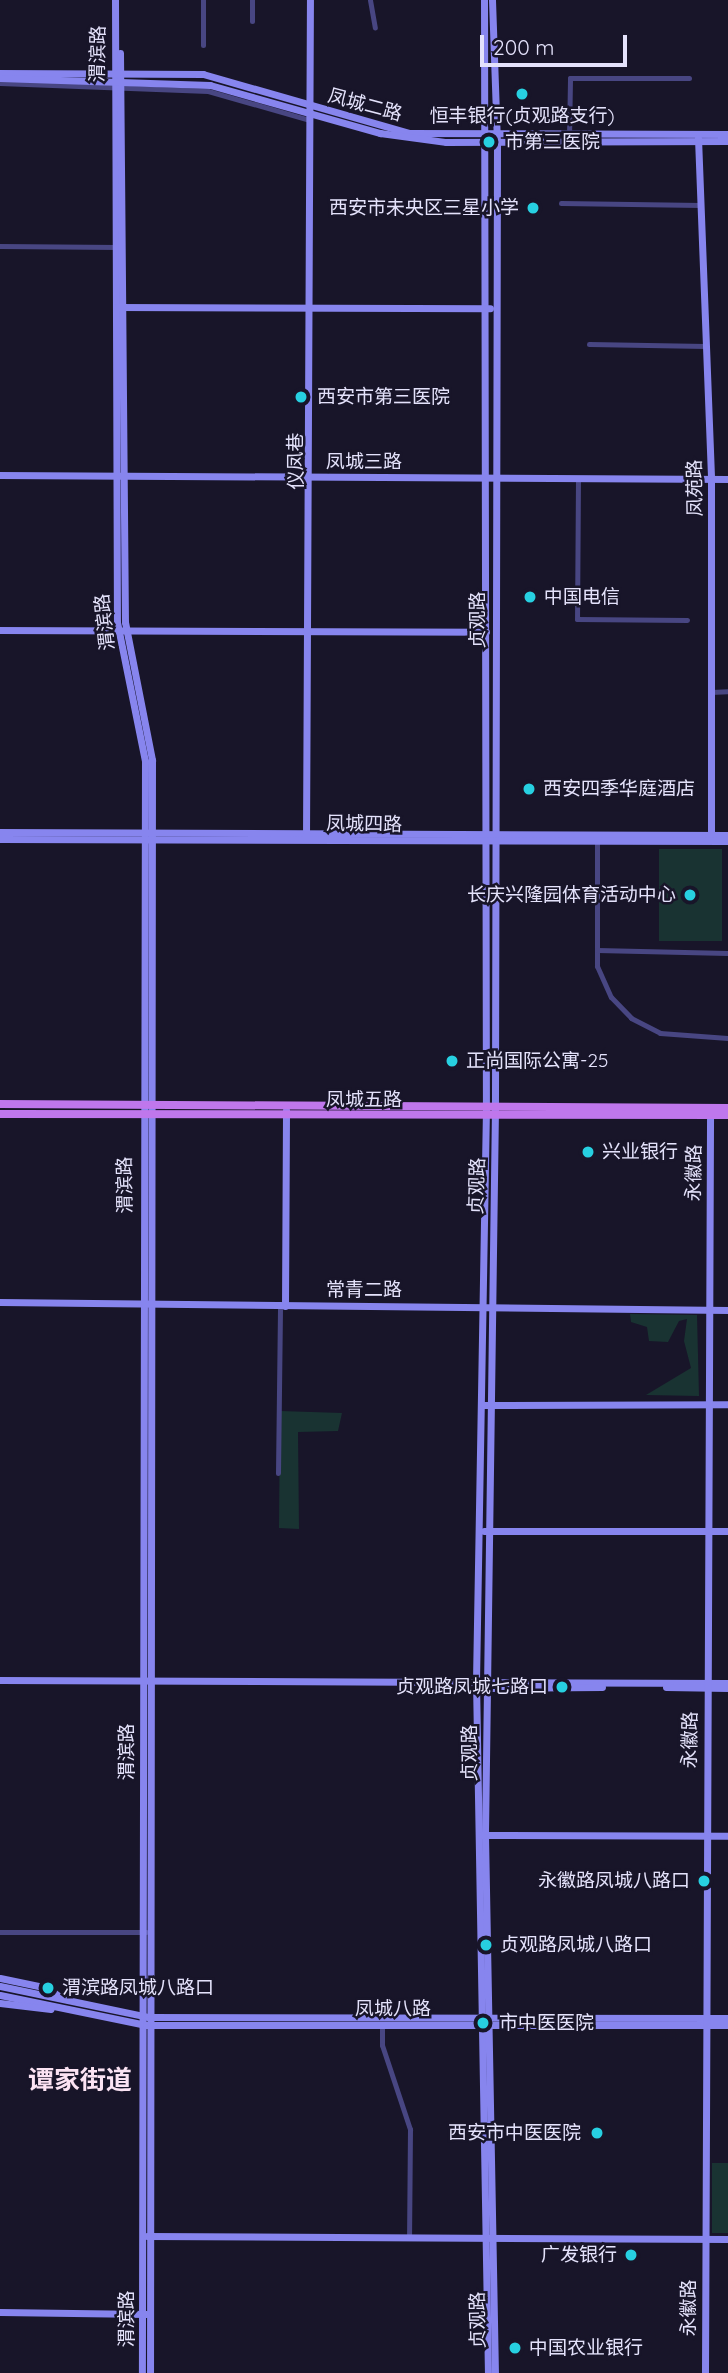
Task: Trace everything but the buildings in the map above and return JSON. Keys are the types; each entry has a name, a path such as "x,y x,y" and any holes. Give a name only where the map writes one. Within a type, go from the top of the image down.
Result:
{"main road":[{"name":"凤城五路","path":"0,1104 490,1112 710,1111 728,1108"},
{"name":"凤城五路","path":"0,1114 144,1117 286,1110"},
{"name":"凤城五路","path":"710,1111 728,1115"}],"street":[{"name":"渭滨路","path":"117,0 122,627 150,726 146,837 144,1106 147,1304 147,2236 142,2373"},
{"path":"203,0 203,45"},
{"path":"252,0 252,21"},
{"name":"仪凤巷","path":"306,836 312,632 310,0"},
{"path":"370,0 375,29"},
{"name":"贞观路","path":"484,0 485,140 491,308"},
{"name":"贞观路","path":"488,2373 481,1835 476,1685 488,1404 489,1307 491,308 496,139 492,0"},
{"name":"凤城二路","path":"0,78 117,80 212,76 310,113 397,131 485,140 569,137 698,138 728,141"},
{"path":"0,78 117,80 208,91 310,113"},
{"path":"569,137 570,78 689,78"},
{"name":"凤城二路","path":"496,139 698,138 728,134"},
{"name":"凤苑路","path":"698,138 711,479 710,838"},
{"path":"561,203 701,205"},
{"path":"0,246 117,247"},
{"path":"118,307 491,308"},
{"path":"589,344 706,346"},
{"name":"凤城三路","path":"0,475 728,479"},
{"name":"贞观路","path":"490,478 486,632 490,838"},
{"path":"578,479 577,619 687,620"},
{"path":"0,630 122,627 312,632 486,632"},
{"path":"711,692 728,691"},
{"name":"凤城四路","path":"0,832 146,837"},
{"name":"凤城四路","path":"0,839 306,836 597,840 710,838 728,835"},
{"name":"凤城四路","path":"490,838 710,838 728,841"},
{"path":"597,840 597,950 604,985 637,1022 680,1037 728,1038"},
{"path":"597,950 728,953"},
{"path":"278,1473 286,1110"},
{"name":"永徽路","path":"705,2373 704,1836 710,1111"},
{"name":"贞观路","path":"481,1835 486,1685 479,1405 480,1306 490,1112"},
{"name":"常青二路","path":"0,1302 728,1310"},
{"path":"479,1405 728,1404"},
{"path":"482,1531 728,1531"},
{"path":"0,1680 476,1685 728,1683"},
{"path":"707,1685 728,1688"},
{"path":"481,1835 728,1836"},
{"path":"0,1932 146,1932"},
{"name":"凤城八路","path":"0,1978 48,1988 63,2000"},
{"name":"凤城八路","path":"0,1986 145,2021"},
{"name":"凤城八路","path":"0,1995 59,2008"},
{"name":"凤城八路","path":"0,2003 59,2008 145,2021 705,2021 728,2018"},
{"path":"382,2021 382,2045 410,2129 409,2237"},
{"name":"凤城八路","path":"705,2021 728,2025"},
{"path":"147,2236 488,2240 728,2239"},
{"name":"贞观路","path":"488,2240 495,2373"},
{"path":"0,2312 146,2314"},
{"name":"渭滨路","path":"146,2314 150,2373"}],"green space":[{"name":"长庆兴隆园体育活动中心","path":"659,849 722,849 722,941 659,941"},
{"path":"630,1314 697,1315 699,1396 646,1395 691,1368 684,1341 687,1319 679,1321 668,1342 649,1341 647,1327 631,1322"},
{"path":"280,1411 342,1413 338,1431 298,1432 299,1529 279,1528"},
{"path":"712,2163 728,2163 728,2233 712,2233"}],"place":[{"name":"恒丰银行(贞观路支行)","path":"522,94"},
{"name":"市第三医院","path":"489,142"},
{"name":"西安市未央区三星小学","path":"533,208"},
{"name":"西安市第三医院","path":"301,397"},
{"name":"中国电信","path":"530,597"},
{"name":"西安四季华庭酒店","path":"529,789"},
{"name":"长庆兴隆园体育活动中心","path":"690,895"},
{"name":"正尚国际公寓-25","path":"452,1061"},
{"name":"兴业银行","path":"588,1152"},
{"name":"贞观路凤城七路口","path":"562,1687"},
{"name":"永徽路凤城八路口","path":"704,1881"},
{"name":"贞观路凤城八路口","path":"486,1945"},
{"name":"渭滨路凤城八路口","path":"48,1988"},
{"name":"市中医医院","path":"483,2023"},
{"name":"西安市中医医院","path":"597,2133"},
{"name":"广发银行","path":"631,2255"},
{"name":"中国农业银行","path":"515,2348"}],"district":[{"name":"谭家街道","path":"80,2080"}]}
